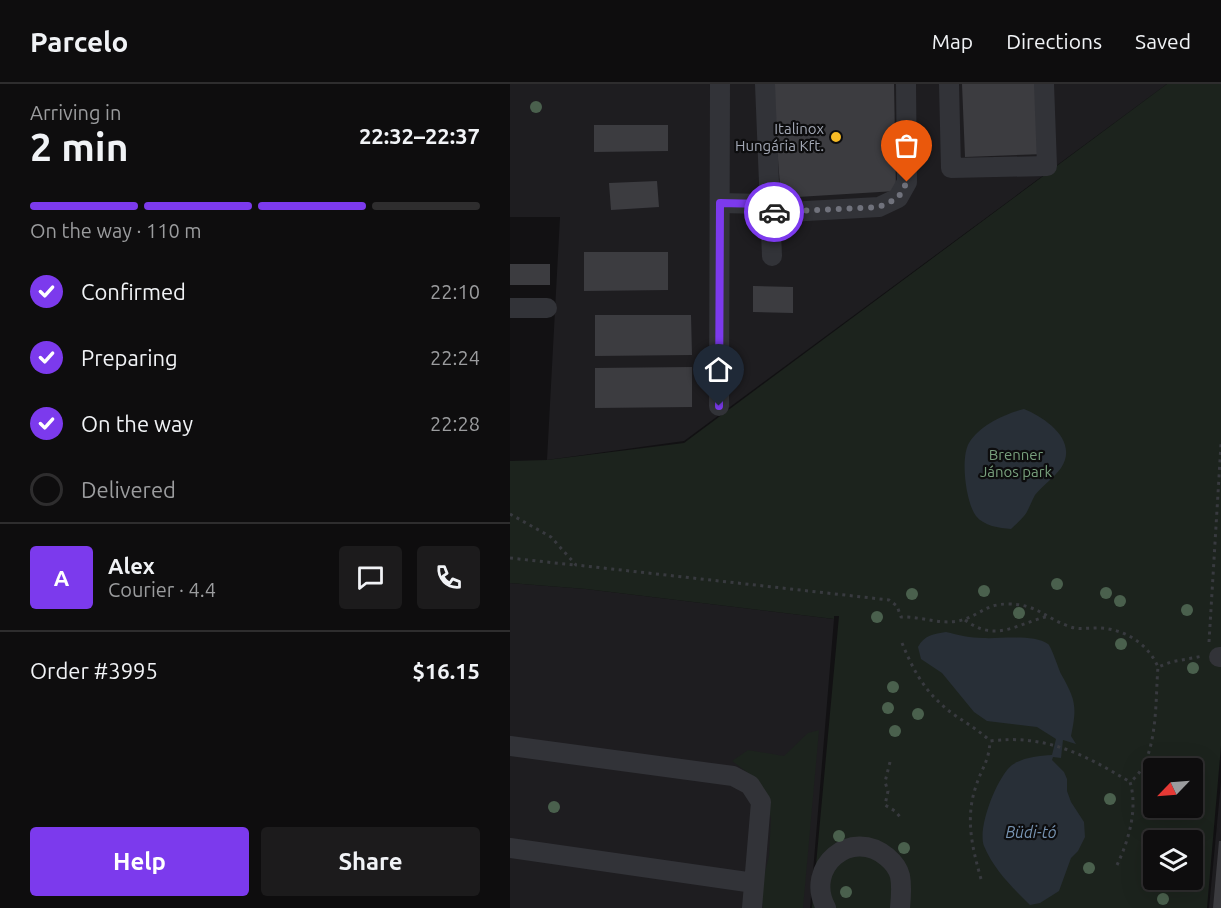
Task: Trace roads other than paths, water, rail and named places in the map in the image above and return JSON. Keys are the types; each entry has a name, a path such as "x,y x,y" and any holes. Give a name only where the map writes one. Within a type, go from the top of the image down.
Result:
{"street":[{"path":"719,406 720,84"},
{"path":"765,84 772,256"},
{"path":"720,203 770,208 879,207 898,198 907,182 906,84"},
{"path":"949,84 951,168 1047,166 1044,84"},
{"path":"510,308 547,308"},
{"path":"510,746 733,776 750,785 761,802 752,908"},
{"path":"826,908 820,889 823,871 842,850 859,846 877,849 897,868 900,877 900,908"},
{"path":"510,848 754,883"}],"water":[{"path":"1024,409 1042,418 1058,432 1066,449 1065,458 1058,472 1035,495 1024,516 1011,529 997,527 979,519 972,510 965,480 966,450 979,431 986,426 1001,417"},
{"name":"Büdi-tó","path":"946,632 978,638 1026,638 1042,641 1051,649 1070,691 1074,704 1071,736 1076,744 1063,740 1061,758 1053,757 1052,760 1064,772 1067,779 1067,791 1084,822 1085,837 1078,851 1071,858 1059,891 1040,903 1030,905 998,870 984,846 983,827 990,803 1006,771 1021,760 1052,755 1056,739 1037,727 987,721 974,712 942,673 921,659 918,647 923,640 933,634"}],"place":[{"name":"Italinox Hungária Kft.","path":"836,137"}],"park label":[{"name":"Brenner János park","path":"1016,462"}]}
